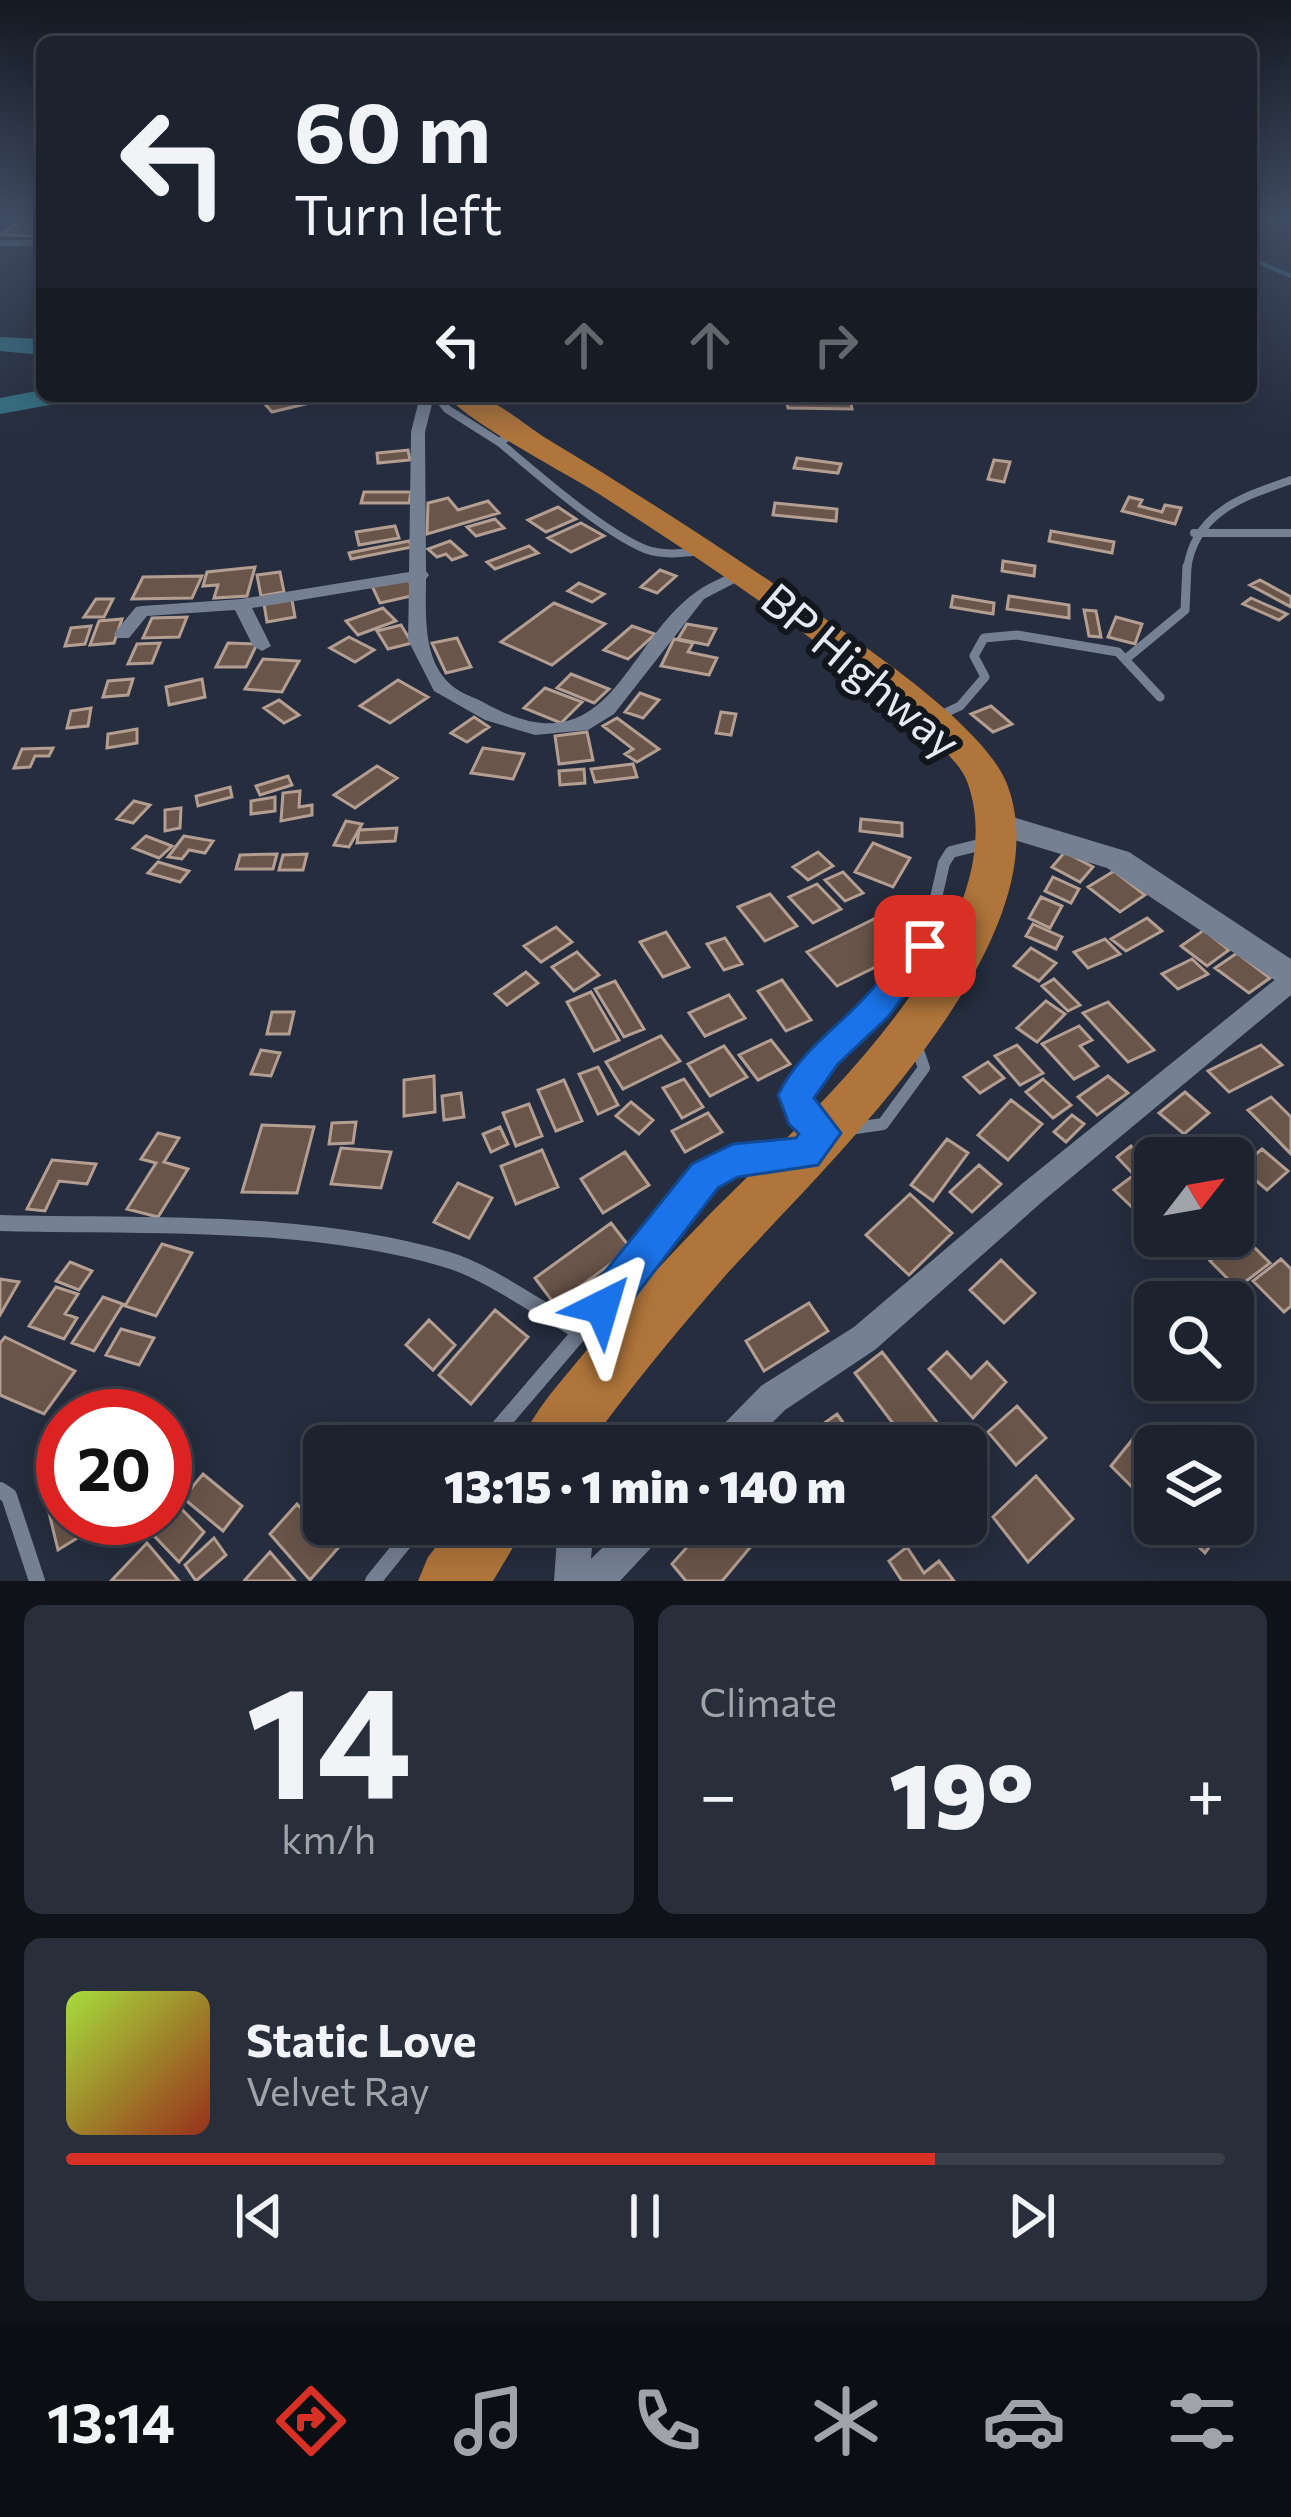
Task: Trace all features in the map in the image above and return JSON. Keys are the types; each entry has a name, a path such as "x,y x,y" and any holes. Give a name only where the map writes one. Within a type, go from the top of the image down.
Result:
{"highway":[{"name":"BP Highway","path":"466,402 508,437 744,574 931,720 988,783 996,833"},
{"path":"572,1425 706,1257 814,1143 945,986 971,936 994,872 996,833"},
{"path":"452,1581 479,1545"}],"street":[{"path":"426,402 418,432 421,575 417,640 441,687 492,716 535,729 581,726 607,710 698,595 744,574"},
{"path":"123,634 142,611 241,604 421,575"},
{"path":"241,604 262,646"},
{"path":"747,1425 773,1398 865,1338 1291,979 1118,860 996,833"},
{"path":"572,1581 575,1545"},
{"path":"595,1581 630,1545"}],"lane":[{"path":"442,402 447,409 508,437"},
{"path":"1127,658 1185,610 1184,570 1195,533 1217,508 1291,480"},
{"path":"1195,533 1291,533"},
{"path":"931,720 960,706 985,677 974,656 984,638 1017,635 1066,640 1118,652 1160,697"},
{"path":"501,1425 582,1333 705,1176 733,1161 814,1143 796,1095 826,1054 877,1007 925,946 944,863 952,852 996,833"},
{"path":"0,1222 198,1228 350,1239 450,1260 582,1333"},
{"path":"0,1490 8,1496 37,1581"},
{"path":"373,1581 402,1545"}],"building":[{"path":"263,402 310,403 272,412"},
{"path":"787,403 851,403 852,409 788,408"},
{"path":"408,450 410,460 378,463 377,453"},
{"path":"797,458 841,464 838,473 794,468"},
{"path":"994,460 1010,462 1004,482 988,479"},
{"path":"364,492 411,492 409,503 361,503"},
{"path":"1129,497 1142,500 1139,506 1162,512 1165,505 1181,508 1175,524 1122,511"},
{"path":"448,498 458,510 488,501 499,513 427,534 428,503"},
{"path":"775,503 837,509 836,521 773,515"},
{"path":"558,507 576,519 546,532 528,520"},
{"path":"495,519 504,528 476,536 467,527"},
{"path":"581,523 604,536 571,552 548,538"},
{"path":"395,526 399,538 359,545 356,532"},
{"path":"1051,531 1114,542 1112,553 1049,541"},
{"path":"409,541 412,547 351,559 349,553"},
{"path":"450,541 466,555 452,560 428,549"},
{"path":"529,546 538,553 495,569 487,562"},
{"path":"1003,561 1035,566 1034,576 1002,571"},
{"path":"255,567 247,596 214,598 218,585 203,586 207,572"},
{"path":"660,570 676,576 657,593 641,587"},
{"path":"280,572 284,592 261,596 257,575"},
{"path":"202,576 192,598 132,599 143,577"},
{"path":"408,578 416,595 380,603 372,586"},
{"path":"1260,580 1291,597 1291,607 1250,585"},
{"path":"579,583 604,594 592,602 568,591"},
{"path":"953,596 994,603 993,614 951,607"},
{"path":"1009,596 1069,605 1069,618 1007,609"},
{"path":"1251,598 1287,614 1279,620 1243,604"},
{"path":"96,599 113,599 104,617 84,617"},
{"path":"292,600 295,617 267,622 264,604"},
{"path":"554,603 605,624 552,665 501,642"},
{"path":"383,608 396,621 358,635 346,621"},
{"path":"1084,610 1096,611 1101,637 1089,636"},
{"path":"187,617 179,637 143,638 152,618"},
{"path":"1116,617 1142,624 1135,644 1108,637"},
{"path":"122,619 114,643 90,645 99,621"},
{"path":"687,624 716,629 708,645 678,639"},
{"path":"401,625 412,643 388,649 377,631"},
{"path":"91,626 85,644 65,646 71,628"},
{"path":"632,626 655,634 628,659 604,650"},
{"path":"349,637 374,650 355,662 330,648"},
{"path":"457,638 471,667 446,673 432,643"},
{"path":"674,639 693,643 688,652 717,658 709,675 661,666"},
{"path":"160,643 152,663 128,664 137,644"},
{"path":"228,643 257,644 246,667 216,667"},
{"path":"263,659 299,661 282,692 245,689"},
{"path":"571,674 609,689 594,703 557,688"},
{"path":"133,679 128,695 103,697 108,681"},
{"path":"202,679 205,697 169,705 166,687"},
{"path":"398,680 428,697 390,723 360,706"},
{"path":"545,688 582,702 561,723 524,708"},
{"path":"640,693 659,700 643,718 625,712"},
{"path":"279,700 299,715 284,723 264,708"},
{"path":"991,706 1012,724 993,732 971,714"},
{"path":"91,708 88,726 67,728 71,711"},
{"path":"721,712 736,714 731,735 716,733"},
{"path":"474,717 489,727 467,742 451,733"},
{"path":"617,718 659,749 637,762 625,754 633,749 603,726"},
{"path":"137,729 137,743 107,748 108,734"},
{"path":"587,732 593,760 559,764 555,736"},
{"path":"53,748 49,756 35,756 30,767 14,768 22,749"},
{"path":"483,748 524,754 513,779 471,773"},
{"path":"633,764 637,777 595,782 591,769"},
{"path":"377,766 397,778 355,808 334,795"},
{"path":"584,769 585,783 560,785 559,771"},
{"path":"288,776 292,785 260,795 256,786"},
{"path":"230,787 232,797 198,806 196,796"},
{"path":"300,791 299,807 312,805 312,815 281,821 283,793"},
{"path":"275,797 275,811 251,814 251,801"},
{"path":"134,801 150,805 133,823 117,819"},
{"path":"181,808 180,828 165,831 165,810"},
{"path":"861,819 902,823 902,836 860,831"},
{"path":"346,821 362,824 349,847 334,845"},
{"path":"397,828 395,841 357,843 359,830"},
{"path":"146,836 172,846 159,858 133,848"},
{"path":"184,836 213,841 205,853 189,850 182,859 168,857"},
{"path":"873,843 910,858 893,887 855,872"},
{"path":"818,852 833,866 808,880 793,867"},
{"path":"1065,852 1093,867 1080,882 1052,867"},
{"path":"277,854 273,869 236,869 240,855"},
{"path":"307,854 303,870 279,870 283,855"},
{"path":"158,862 189,871 180,882 148,873"},
{"path":"1114,871 1145,895 1120,912 1088,887"},
{"path":"843,872 863,893 845,901 825,880"},
{"path":"1053,877 1079,889 1071,903 1045,891"},
{"path":"817,884 841,909 813,923 789,897"},
{"path":"770,894 797,926 765,941 738,907"},
{"path":"1041,897 1062,906 1050,928 1029,918"},
{"path":"884,914 916,947 837,986 807,952"},
{"path":"1147,918 1162,931 1126,951 1111,939"},
{"path":"1033,924 1062,937 1056,949 1026,936"},
{"path":"556,927 572,942 541,962 524,946"},
{"path":"1204,930 1229,950 1207,966 1181,946"},
{"path":"666,932 689,967 663,977 640,942"},
{"path":"725,938 742,964 724,970 707,944"},
{"path":"1105,939 1120,954 1088,968 1074,952"},
{"path":"1031,948 1056,963 1039,981 1014,966"},
{"path":"577,952 599,975 574,991 552,967"},
{"path":"1237,953 1270,978 1249,993 1215,968"},
{"path":"1192,959 1208,974 1178,989 1162,974"},
{"path":"526,972 538,983 507,1005 495,994"},
{"path":"1054,979 1080,1005 1068,1011 1042,986"},
{"path":"782,980 811,1020 786,1031 758,991"},
{"path":"615,981 644,1029 624,1037 595,989"},
{"path":"591,992 619,1040 594,1051 567,1002"},
{"path":"729,995 745,1018 705,1036 689,1013"},
{"path":"1046,1001 1065,1014 1037,1042 1017,1028"},
{"path":"1108,1002 1154,1050 1128,1062 1083,1013"},
{"path":"272,1012 294,1012 289,1034 267,1034"},
{"path":"1079,1026 1092,1040 1080,1046 1098,1066 1074,1079 1042,1044"},
{"path":"661,1036 680,1061 623,1089 606,1062"},
{"path":"771,1040 790,1064 758,1080 739,1055"},
{"path":"1017,1045 1043,1073 1020,1085 995,1056"},
{"path":"1261,1045 1282,1065 1229,1092 1208,1071"},
{"path":"724,1046 747,1077 710,1096 688,1064"},
{"path":"261,1050 280,1053 271,1076 251,1074"},
{"path":"988,1062 1004,1078 980,1093 964,1077"},
{"path":"598,1067 618,1105 598,1114 579,1074"},
{"path":"434,1076 435,1112 404,1116 404,1080"},
{"path":"1108,1076 1128,1093 1097,1115 1078,1097"},
{"path":"684,1079 703,1107 682,1118 663,1088"},
{"path":"1043,1079 1071,1105 1053,1118 1026,1092"},
{"path":"564,1080 582,1121 556,1131 538,1090"},
{"path":"1185,1092 1209,1113 1184,1134 1159,1113"},
{"path":"461,1093 464,1117 444,1120 442,1096"},
{"path":"1271,1097 1291,1117 1291,1154 1248,1110"},
{"path":"1011,1100 1042,1124 1008,1160 978,1135"},
{"path":"631,1102 653,1120 639,1134 616,1116"},
{"path":"529,1104 542,1136 516,1146 503,1113"},
{"path":"708,1113 722,1132 685,1152 672,1131"},
{"path":"1072,1115 1084,1124 1066,1142 1054,1132"},
{"path":"356,1122 353,1143 329,1144 332,1123"},
{"path":"262,1125 314,1127 297,1193 242,1192"},
{"path":"500,1127 508,1144 491,1152 483,1134"},
{"path":"158,1133 179,1138 164,1162 188,1169 158,1217 127,1209 156,1163 141,1159"},
{"path":"947,1139 968,1153 933,1201 911,1185"},
{"path":"1131,1146 1134,1149 1134,1175 1117,1157"},
{"path":"341,1148 391,1152 381,1188 331,1184"},
{"path":"1262,1149 1288,1171 1267,1190 1254,1179 1254,1156"},
{"path":"542,1150 558,1187 516,1204 501,1166"},
{"path":"625,1152 649,1185 603,1213 581,1179"},
{"path":"52,1160 96,1164 87,1184 59,1181 45,1211 27,1209"},
{"path":"979,1165 1001,1184 972,1212 950,1192"},
{"path":"1134,1175 1134,1207 1133,1208 1114,1190"},
{"path":"458,1183 492,1198 469,1238 434,1222"},
{"path":"910,1194 952,1233 909,1275 866,1235"},
{"path":"611,1223 631,1249 555,1305 535,1278"},
{"path":"162,1244 192,1253 156,1316 125,1306"},
{"path":"1254,1247 1270,1263 1246,1281 1230,1281 1210,1261 1254,1257"},
{"path":"1281,1259 1291,1269 1291,1306 1284,1312 1253,1281"},
{"path":"1001,1260 1035,1293 1004,1323 970,1290"},
{"path":"70,1262 92,1271 79,1290 56,1281"},
{"path":"0,1279 19,1282 0,1315"},
{"path":"56,1287 78,1294 65,1314 77,1318 64,1339 29,1326"},
{"path":"103,1297 123,1304 94,1351 72,1343"},
{"path":"809,1303 828,1331 764,1371 746,1341"},
{"path":"495,1310 528,1337 471,1404 439,1375"},
{"path":"429,1320 455,1345 433,1370 406,1345"},
{"path":"121,1329 154,1338 139,1365 106,1355"},
{"path":"5,1337 75,1371 62,1389 36,1389 36,1411 0,1395 0,1343"},
{"path":"882,1352 939,1425 894,1425 855,1373"},
{"path":"947,1352 971,1378 987,1362 1006,1382 973,1418 929,1369"},
{"path":"1017,1406 1046,1438 1016,1465 988,1432"},
{"path":"837,1414 845,1425 822,1425"},
{"path":"1134,1437 1134,1489 1111,1466"},
{"path":"203,1474 242,1506 223,1531 192,1505 192,1487"},
{"path":"1036,1476 1073,1519 1028,1562 993,1517"},
{"path":"297,1504 303,1510 303,1545 338,1548 310,1580 270,1534"},
{"path":"192,1520 204,1532 179,1562 163,1545 192,1545"},
{"path":"214,1538 226,1555 196,1581 185,1565"},
{"path":"149,1545 179,1581 111,1581"},
{"path":"689,1545 752,1545 722,1581 686,1581 672,1564"},
{"path":"907,1547 924,1573 939,1561 954,1581 902,1581 889,1561"},
{"path":"270,1552 295,1581 244,1581"}],"waterway":[{"path":"0,344 36,347"},
{"path":"0,406 36,400"}],"route":[{"path":"602,1307 705,1176 733,1161 805,1154 823,1133 802,1113 796,1095 826,1054 877,1007 925,946"}]}
